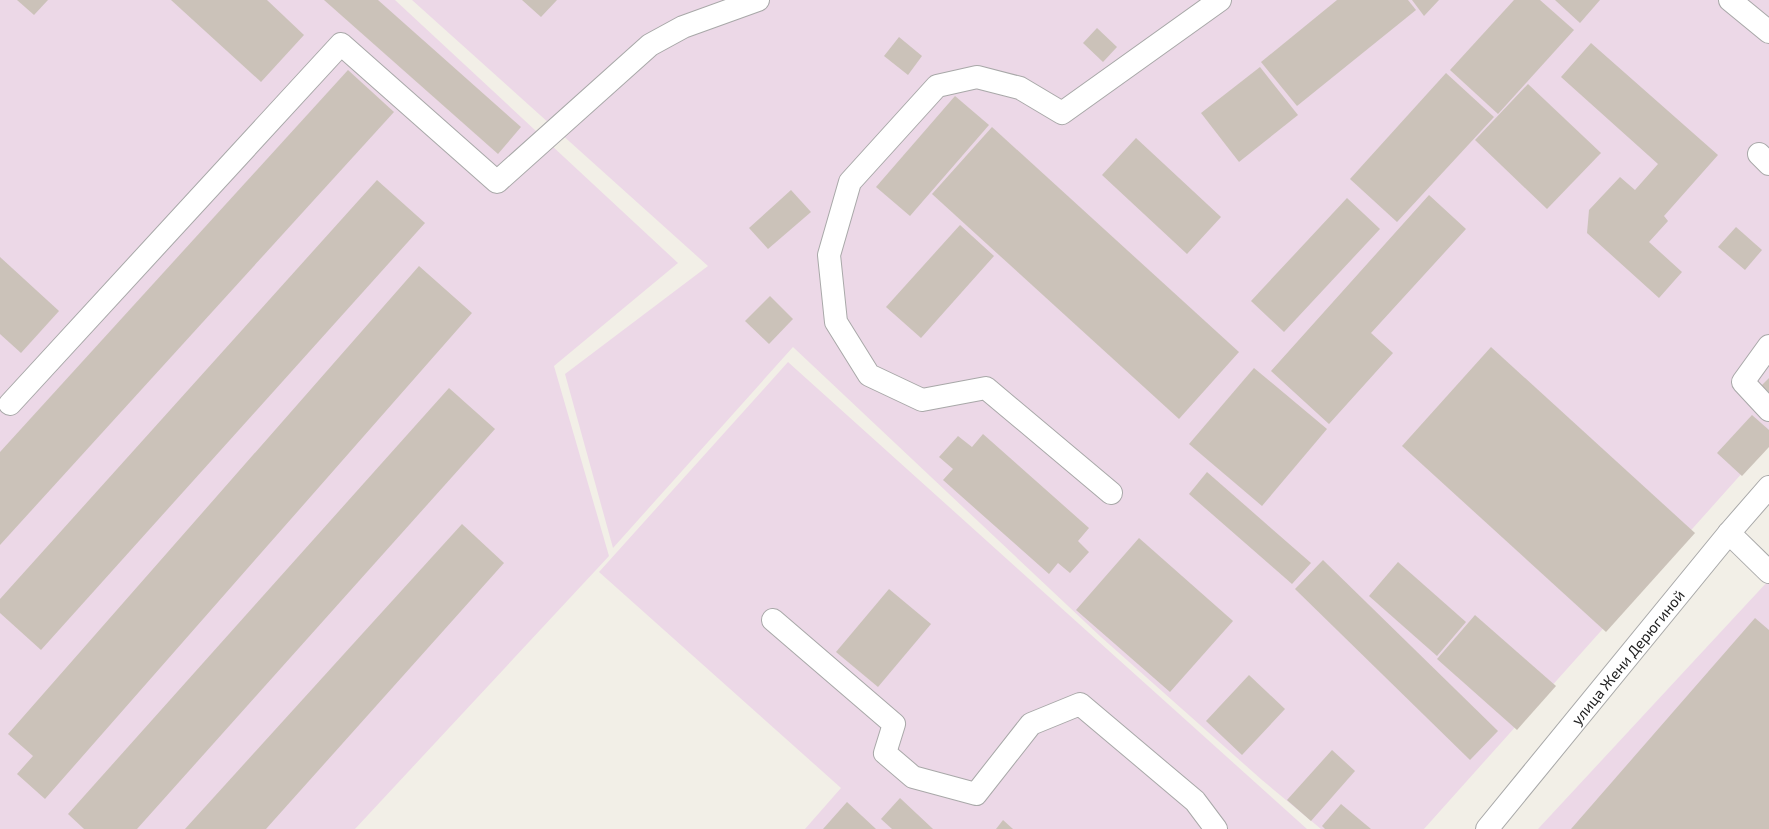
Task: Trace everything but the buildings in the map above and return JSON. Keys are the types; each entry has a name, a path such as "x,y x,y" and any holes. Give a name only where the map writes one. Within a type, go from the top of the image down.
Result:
{"street":[{"path":"10,404 341,44 497,182 650,45 683,27 758,0"},
{"path":"1111,493 986,388 922,400 869,375 836,322 829,256 850,182 937,86 977,77 1020,88 1062,113 1220,0"},
{"path":"1730,0 1769,32"},
{"path":"1769,346 1743,382 1769,410"},
{"name":"улица Жени Дерюгиной","path":"1487,829 1729,533 1769,487"},
{"path":"1729,533 1769,572"},
{"path":"773,620 894,724 885,753 913,777 976,794 1031,724 1080,704 1195,802 1216,829"}],"shaded area":[{"path":"0,0 395,0 678,263 554,366 609,556 355,829 0,829"},
{"path":"412,0 1769,0 1769,443 1424,829 1321,829 1262,780 1101,637 793,347 613,548 565,374 708,266"},
{"path":"788,362 1307,829 805,829 841,788 599,572"},
{"path":"1769,580 1769,829 1538,829"}]}
